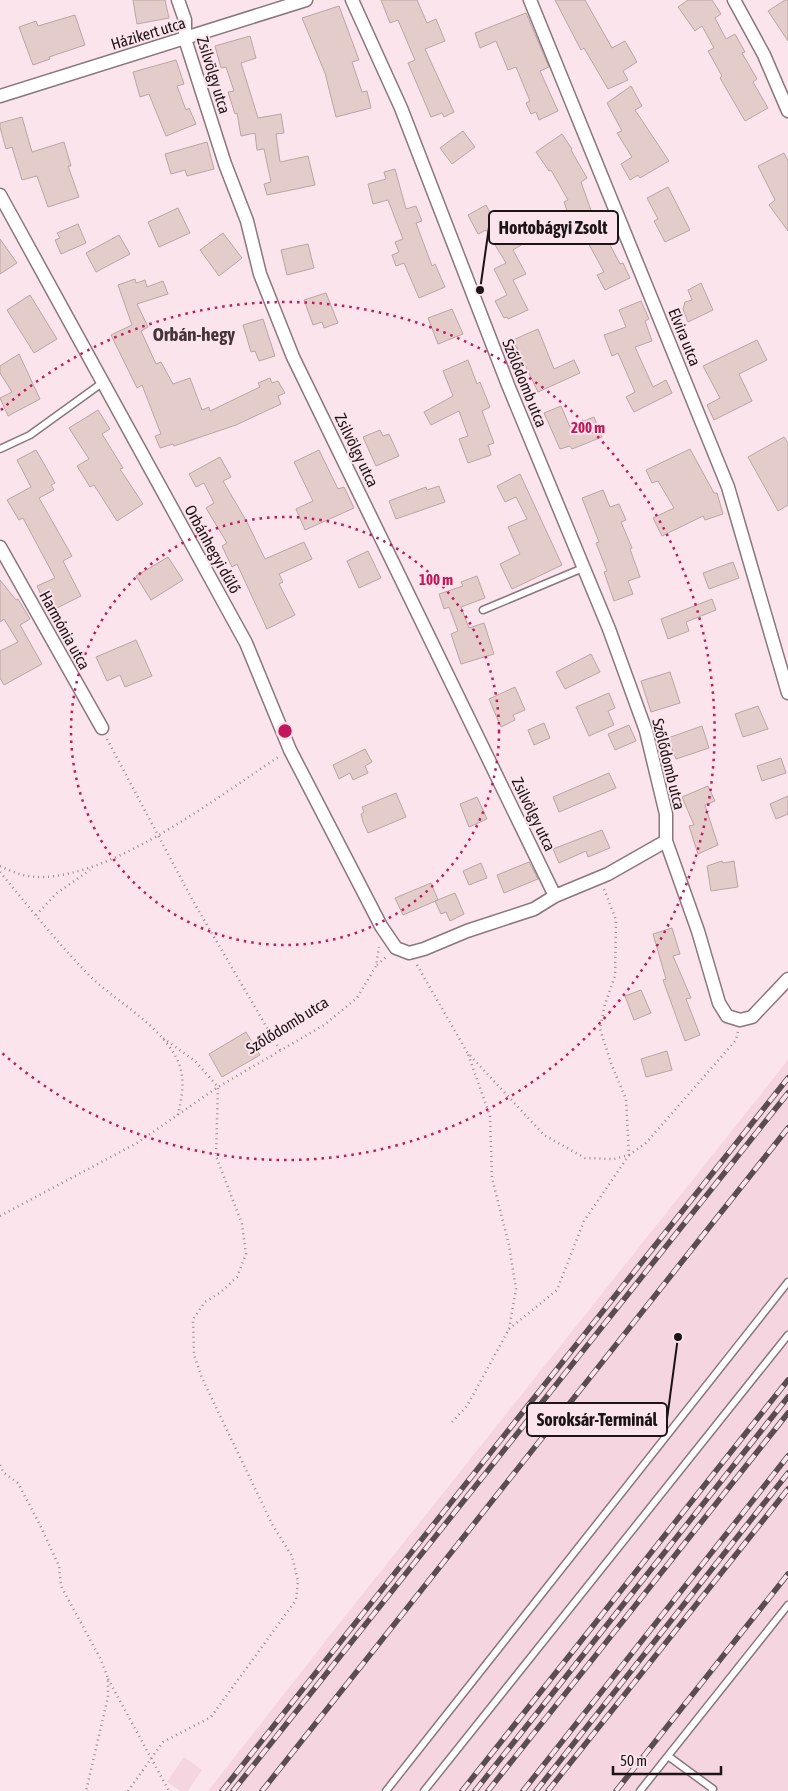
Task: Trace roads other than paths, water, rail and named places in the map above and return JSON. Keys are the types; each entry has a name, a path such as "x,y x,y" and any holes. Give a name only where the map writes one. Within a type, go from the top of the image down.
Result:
{"street":[{"name":"Zsilvölgy utca","path":"178,0 184,20 185,39 225,164 247,222 260,274 293,357 555,896"},
{"name":"Házikert utca","path":"0,96 306,0"},
{"name":"Szőlődomb utca","path":"352,0 401,108 497,358 609,629 646,731 666,814 666,842 698,931 719,1003 727,1016 740,1020 752,1017 788,979"},
{"name":"Elvira utca","path":"530,0 728,487 788,693"},
{"path":"734,0 764,55 788,111"},
{"name":"Orbánhegyi dűlő","path":"0,195 246,643 264,681 290,750 381,926 396,948 410,953 424,949 474,928 534,909 555,896"},
{"name":"Harmónia utca","path":"0,547 102,728"},
{"path":"555,896 600,878 666,842"}],"lane":[{"path":"0,450 30,435 102,383"},
{"path":"483,610 583,568"},
{"path":"386,1791 788,1282"},
{"path":"424,1791 788,1335"},
{"path":"640,1791 788,1605"},
{"path":"668,1756 713,1789 712,1791"}],"railway":[{"path":"222,1791 788,1078"},
{"path":"233,1791 788,1093"},
{"path":"262,1791 788,1128"},
{"path":"462,1791 788,1380"},
{"path":"475,1791 788,1397"},
{"path":"488,1791 788,1413"},
{"path":"523,1791 788,1456"},
{"path":"536,1791 788,1473"},
{"path":"548,1791 788,1489"},
{"path":"616,1791 788,1574"}],"place":[{"name":"Hortobágyi Zsolt","path":"480,290"},
{"name":"Soroksár-Terminál","path":"678,1337"}],"district":[{"name":"Orbán-hegy","path":"194,334"}]}
